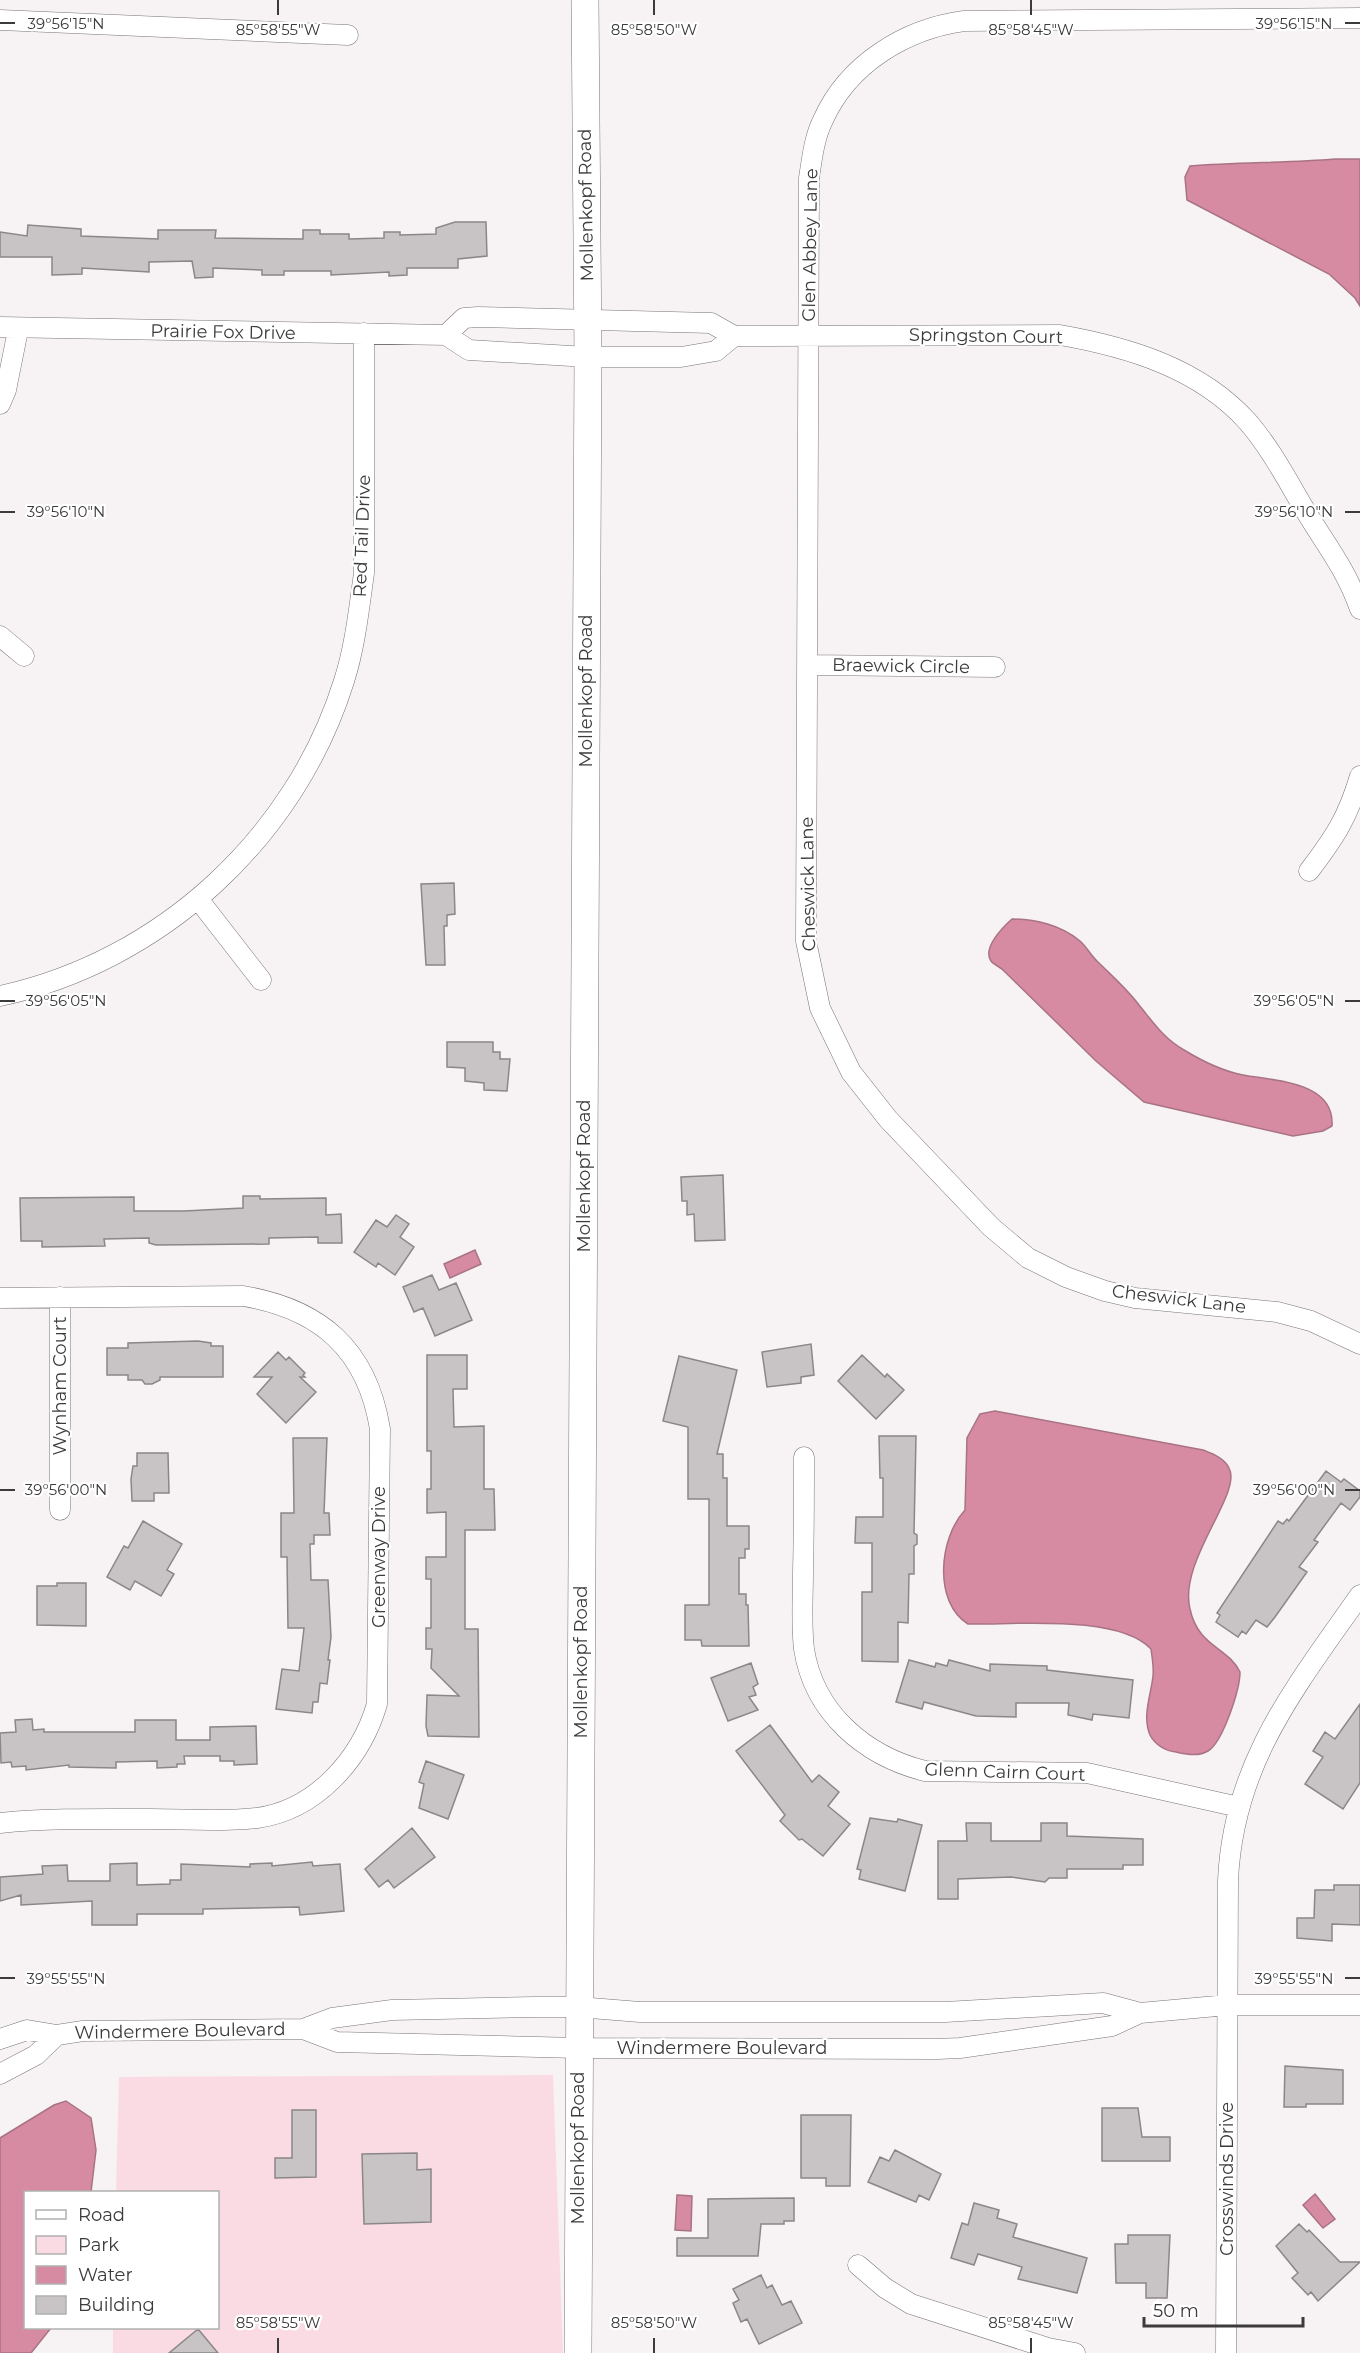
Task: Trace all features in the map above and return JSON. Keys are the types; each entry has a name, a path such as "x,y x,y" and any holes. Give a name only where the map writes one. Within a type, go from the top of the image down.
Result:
{"street":[{"name":"Mollenkopf Road","path":"578,2353 588,357 585,0"},
{"name":"Glen Abbey Lane","path":"808,335 809,178 815,143 822,120 835,99 867,62 885,49 924,30 964,21 1360,18"},
{"path":"0,20 348,35"},
{"path":"446,335 464,318 588,319"},
{"name":"Springston Court","path":"588,319 711,323 734,336 1060,334 1112,344 1156,360 1193,379 1247,421 1344,568 1360,609"},
{"path":"0,404 6,390 9,328"},
{"name":"Prairie Fox Drive","path":"9,328 446,335 469,350 588,357"},
{"name":"Red Tail Drive","path":"0,996 29,989 115,956 157,931 198,899 241,858 302,777 344,681 364,573 364,333"},
{"name":"Cheswick Lane","path":"808,335 806,940 819,1008 851,1072 888,1119 991,1227 1028,1258 1066,1277 1135,1298 1276,1312 1311,1321 1360,1344"},
{"path":"588,357 681,357 716,351 734,336"},
{"path":"0,636 24,656"},
{"name":"Braewick Circle","path":"807,665 994,667"},
{"path":"1309,871 1335,837 1351,806 1360,776"},
{"path":"198,899 261,980"},
{"name":"Greenway Drive","path":"0,1298 243,1296 273,1301 311,1317 347,1349 371,1388 380,1429 377,1704 371,1726 340,1772 321,1791 278,1812 258,1817 43,1819 0,1823"},
{"name":"Wynham Court","path":"60,1297 60,1510"},
{"name":"Glenn Cairn Court","path":"804,1457 804,1647 812,1678 821,1697 847,1732 900,1765 925,1771 1087,1773 1239,1807"},
{"path":"1228,2005 1229,1852 1239,1807 1262,1744 1278,1714 1360,1595"},
{"name":"Windermere Boulevard","path":"0,2038 27,2030 57,2035 84,2031 303,2029 332,2018 392,2010 578,2007 640,2012 945,2012 1103,2003 1140,2013"},
{"name":"Windermere Boulevard","path":"303,2029 337,2042 578,2048 960,2048 1112,2026 1140,2013 1228,2005 1360,2005"},
{"name":"Crosswinds Drive","path":"1226,2353 1228,2005"},
{"name":"Windermere Boulevard","path":"0,2074 36,2055 57,2035"},
{"path":"858,2265 885,2288 911,2304 1048,2348 1076,2353"}],"green space":[{"path":"553,2075 563,2353 113,2353 113,2329 219,2329 219,2191 116,2191 119,2077"}],"water":[{"path":"1360,159 1360,306 1355,298 1329,274 1187,200 1185,177 1190,166"},
{"path":"1012,919 1048,924 1073,935 1130,993 1170,1041 1205,1062 1227,1071 1286,1082 1313,1092 1324,1100 1330,1111 1332,1126 1323,1131 1293,1136 1144,1102 1096,1061 991,961 989,950 991,944"},
{"path":"475,1250 481,1264 450,1278 444,1264"},
{"path":"995,1411 1203,1450 1218,1457 1229,1468 1231,1479 1227,1494 1193,1570 1189,1590 1190,1609 1194,1622 1206,1639 1228,1657 1240,1672 1237,1690 1225,1727 1214,1746 1208,1751 1188,1754 1172,1751 1161,1747 1152,1739 1147,1720 1153,1673 1151,1649 1136,1638 1115,1630 1091,1626 1038,1623 968,1624 957,1614 949,1601 945,1586 945,1553 956,1522 965,1510 967,1438 980,1414"},
{"path":"66,2101 91,2118 96,2150 91,2191 24,2191 24,2329 50,2329 31,2353 0,2353 0,2138 54,2105"},
{"path":"1315,2194 1335,2219 1323,2228 1303,2205"},
{"path":"677,2195 692,2196 691,2231 675,2230"}],"building":[{"path":"455,222 486,222 487,256 458,259 458,268 407,268 407,275 389,276 389,272 331,275 331,271 284,271 284,275 262,275 262,270 213,268 213,277 195,278 192,261 149,262 149,272 82,268 82,274 52,275 52,257 0,257 0,232 27,236 28,225 81,229 81,236 158,239 158,230 216,230 215,238 303,239 303,230 320,230 320,234 349,234 349,239 384,238 384,232 400,232 400,235 436,234 436,228"},
{"path":"454,883 455,914 447,915 447,926 444,926 445,965 426,965 421,884"},
{"path":"447,1042 493,1042 493,1052 500,1052 500,1059 510,1059 507,1091 484,1090 484,1083 465,1081 465,1068 447,1067"},
{"path":"723,1175 725,1240 695,1241 694,1214 687,1215 687,1201 682,1201 681,1177"},
{"path":"243,1196 260,1196 260,1199 326,1198 326,1215 341,1214 342,1243 318,1243 318,1237 269,1238 269,1244 156,1245 149,1243 149,1238 104,1239 105,1246 42,1247 42,1241 21,1241 20,1198 134,1197 134,1211 184,1211 243,1208"},
{"path":"396,1215 409,1224 400,1237 414,1247 395,1275 378,1263 376,1267 354,1252 376,1220 387,1227"},
{"path":"432,1275 439,1290 456,1283 472,1320 435,1336 423,1308 414,1312 403,1287"},
{"path":"198,1341 211,1343 211,1346 223,1346 223,1377 160,1377 160,1380 152,1384 145,1384 142,1380 128,1380 128,1375 107,1375 107,1348 128,1348 128,1343"},
{"path":"811,1344 814,1375 801,1377 801,1383 767,1387 762,1352"},
{"path":"278,1352 286,1360 289,1357 305,1373 303,1375 305,1377 300,1377 316,1392 286,1423 257,1394 272,1377 254,1377"},
{"path":"427,1355 467,1355 467,1389 453,1389 454,1427 484,1426 484,1489 494,1489 495,1530 465,1530 465,1629 478,1629 479,1737 428,1736 426,1726 427,1695 459,1696 431,1668 432,1649 426,1649 426,1628 431,1628 431,1579 426,1579 426,1557 446,1557 446,1512 427,1513 427,1489 431,1489 431,1451 427,1451"},
{"path":"862,1355 885,1377 887,1374 904,1390 876,1419 838,1381"},
{"path":"679,1356 737,1370 717,1454 723,1454 723,1478 727,1478 727,1526 749,1526 749,1549 745,1549 745,1558 739,1558 739,1594 746,1594 749,1646 702,1646 701,1640 685,1640 685,1605 709,1605 709,1499 688,1499 688,1427 663,1421"},
{"path":"879,1436 916,1436 914,1533 917,1535 917,1544 914,1546 914,1574 909,1574 908,1623 898,1622 898,1662 862,1661 862,1592 872,1592 872,1543 855,1543 856,1517 883,1517 883,1478 880,1478"},
{"path":"293,1438 327,1438 324,1513 329,1513 330,1535 314,1535 314,1544 310,1544 311,1580 328,1580 331,1637 328,1660 330,1660 327,1684 320,1683 318,1702 313,1702 312,1713 276,1709 282,1669 299,1671 304,1628 288,1628 287,1557 281,1557 281,1513 294,1513"},
{"path":"137,1453 168,1453 169,1493 154,1493 154,1501 132,1501 131,1479 133,1466 137,1466"},
{"path":"1326,1471 1341,1482 1344,1479 1360,1491 1360,1497 1350,1510 1341,1503 1314,1540 1318,1542 1299,1567 1307,1572 1267,1627 1256,1620 1246,1634 1242,1631 1238,1637 1216,1622 1220,1615 1217,1613 1278,1521 1283,1524 1287,1519 1289,1521"},
{"path":"143,1521 182,1544 167,1570 174,1574 161,1596 135,1581 130,1590 107,1577 124,1546 128,1548"},
{"path":"57,1583 86,1583 86,1626 37,1625 37,1586 57,1586"},
{"path":"909,1660 935,1667 936,1663 947,1666 949,1660 990,1671 990,1664 1047,1666 1047,1670 1133,1680 1129,1718 1093,1714 1092,1720 1068,1715 1069,1703 1016,1703 1016,1717 976,1716 924,1702 922,1709 896,1702"},
{"path":"751,1663 758,1684 753,1687 756,1695 749,1697 758,1710 728,1721 711,1678"},
{"path":"1360,1704 1360,1783 1343,1809 1305,1784 1323,1757 1313,1751 1325,1732 1335,1739"},
{"path":"32,1719 33,1730 44,1729 44,1732 135,1732 135,1720 176,1720 176,1740 210,1740 210,1727 256,1726 257,1764 234,1765 234,1761 220,1761 220,1756 184,1756 185,1764 177,1764 177,1767 157,1768 157,1761 116,1762 116,1768 69,1767 69,1765 26,1770 26,1766 12,1767 11,1762 1,1763 0,1733 16,1732 15,1720"},
{"path":"770,1725 812,1782 819,1775 839,1792 828,1806 850,1824 823,1856 802,1839 799,1840 780,1821 785,1815 736,1751"},
{"path":"426,1761 464,1775 448,1819 419,1808 424,1784 419,1782"},
{"path":"870,1818 897,1822 898,1819 922,1825 905,1891 859,1879 861,1870 857,1869"},
{"path":"966,1823 991,1823 991,1841 1041,1841 1041,1823 1067,1823 1067,1836 1143,1839 1143,1865 1123,1865 1123,1869 1067,1869 1067,1878 1049,1878 1045,1882 1011,1877 958,1879 958,1899 938,1899 938,1841 967,1841"},
{"path":"412,1828 435,1857 394,1888 388,1880 379,1887 365,1869"},
{"path":"312,1862 313,1866 340,1864 344,1911 300,1915 299,1907 203,1909 203,1914 137,1914 137,1925 92,1925 92,1901 21,1905 21,1895 0,1901 0,1877 43,1874 42,1866 67,1865 68,1881 110,1881 110,1864 137,1863 137,1885 170,1884 170,1880 181,1880 181,1864 250,1867 250,1864 272,1863 272,1866"},
{"path":"1334,1885 1360,1885 1360,1925 1332,1924 1332,1941 1297,1938 1297,1918 1314,1918 1315,1890 1334,1890"},
{"path":"1285,2066 1343,2070 1343,2104 1306,2104 1306,2107 1284,2107"},
{"path":"1102,2108 1138,2108 1142,2137 1170,2137 1170,2161 1102,2161"},
{"path":"292,2110 316,2110 316,2177 275,2178 275,2158 292,2158"},
{"path":"801,2115 851,2115 850,2186 826,2186 826,2178 801,2178"},
{"path":"895,2150 941,2174 929,2200 919,2195 916,2202 868,2182 880,2157 889,2161"},
{"path":"417,2153 417,2170 431,2169 431,2222 364,2224 362,2154"},
{"path":"794,2198 794,2221 784,2221 784,2224 761,2224 758,2256 677,2256 677,2238 708,2238 708,2199"},
{"path":"974,2203 999,2210 997,2218 1017,2224 1013,2237 1087,2258 1077,2293 1018,2279 1022,2267 978,2254 974,2265 951,2258 962,2223 968,2225"},
{"path":"1299,2224 1307,2232 1309,2230 1340,2262 1360,2262 1318,2301 1311,2292 1308,2295 1292,2278 1298,2273 1276,2246"},
{"path":"1128,2235 1170,2235 1167,2298 1146,2298 1146,2283 1116,2283 1115,2244 1128,2244"},
{"path":"761,2275 767,2288 772,2285 782,2305 791,2301 802,2323 759,2344 747,2319 741,2322 733,2303 739,2300 733,2289"},
{"path":"198,2329 218,2353 169,2353"}]}
